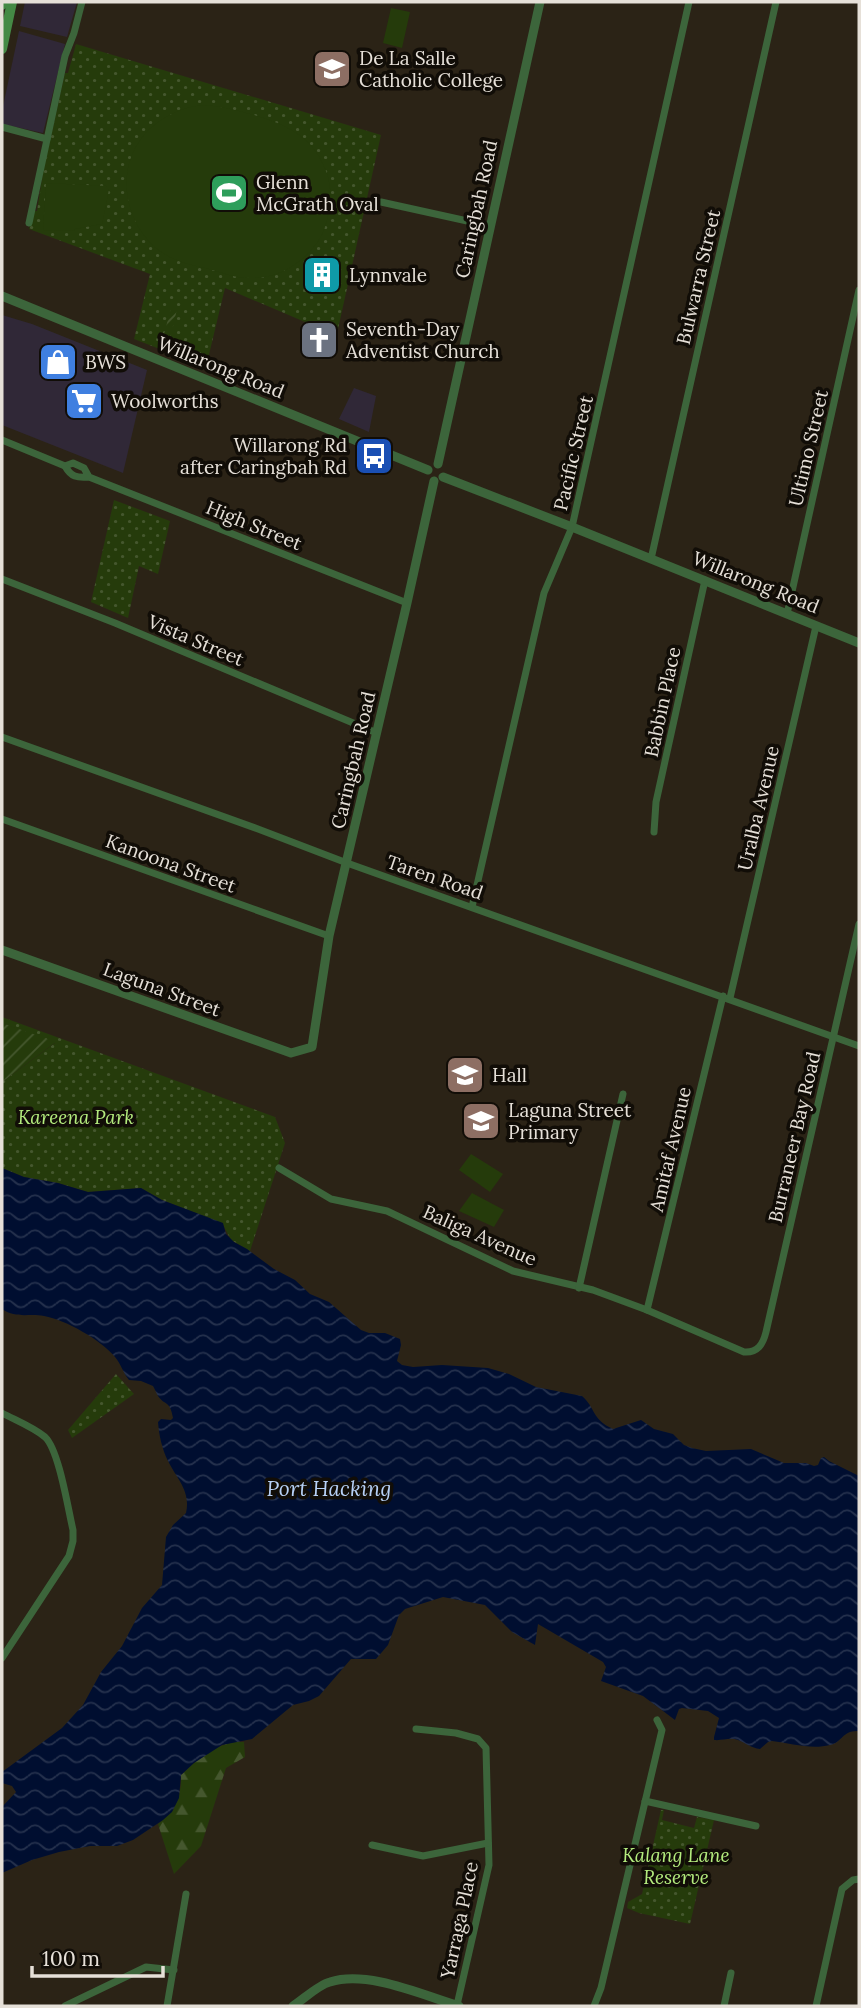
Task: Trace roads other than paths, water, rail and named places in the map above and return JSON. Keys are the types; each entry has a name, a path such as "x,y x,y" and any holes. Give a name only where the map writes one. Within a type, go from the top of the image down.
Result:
{"main road":[{"path":"2,49 12,2"}],"street":[{"path":"29,223 65,56 82,2"},
{"name":"Caringbah Road","path":"438,464 540,2"},
{"name":"Pacific Street","path":"472,906 544,593 572,527 689,2"},
{"name":"Bulwarra Street","path":"651,559 776,2"},
{"path":"2,127 47,139"},
{"path":"381,202 490,226"},
{"name":"Ultimo Street","path":"787,614 859,290"},
{"name":"Willarong Road","path":"2,296 428,470"},
{"name":"High Street","path":"2,440 65,466 69,474 89,477 407,603"},
{"path":"438,464 444,469 439,479 429,478 428,470 438,464"},
{"name":"Caringbah Road","path":"312,1048 329,936 439,479"},
{"name":"Willarong Road","path":"439,479 572,527 859,643"},
{"name":"Vista Street","path":"2,579 115,623 377,733"},
{"name":"Babbin Place","path":"654,832 656,802 705,580"},
{"name":"Uralba Avenue","path":"726,997 816,626"},
{"name":"Taren Road","path":"2,737 859,1045"},
{"name":"Kanoona Street","path":"2,819 329,936"},
{"name":"Burraneer Bay Road","path":"752,1352 764,1341 859,924"},
{"name":"Laguna Street","path":"2,950 291,1053 312,1048"},
{"name":"Amitaf Avenue","path":"647,1310 726,997"},
{"path":"579,1288 623,1094"},
{"name":"Baliga Avenue","path":"279,1168 331,1199 387,1210 513,1271 593,1290 744,1352 752,1352"},
{"path":"2,1413 41,1434 51,1445 73,1530 69,1556 2,1658"},
{"path":"594,2006 601,1988 662,1730 657,1720"},
{"name":"Yarraga Place","path":"416,1729 456,1733 478,1740 486,1748 489,1865 458,2006"},
{"path":"645,1801 756,1826"},
{"path":"372,1844 424,1856 488,1843"},
{"path":"816,2006 842,1889 853,1880 859,1880"},
{"path":"167,2006 186,1894"},
{"path":"65,2006 146,1967 174,1970"},
{"path":"724,2006 731,1973"},
{"path":"293,2006 328,1982 351,1978 383,1982 458,2006"}],"water":[{"name":"Port Hacking","path":"2,1168 24,1177 88,1192 141,1188 162,1200 223,1223 226,1234 234,1242 295,1280 310,1294 329,1302 361,1330 385,1333 400,1339 397,1361 402,1365 488,1368 509,1374 536,1387 582,1396 597,1417 613,1429 641,1420 654,1429 673,1434 684,1445 692,1448 706,1451 751,1449 784,1463 806,1463 814,1466 824,1457 859,1476 859,1731 849,1732 834,1743 823,1746 772,1741 760,1749 735,1739 714,1740 719,1718 708,1711 682,1708 675,1720 643,1696 601,1681 606,1667 603,1662 538,1624 535,1645 512,1632 485,1605 443,1597 405,1609 399,1615 388,1645 376,1659 351,1659 319,1696 293,1705 252,1739 222,1745 194,1763 181,1775 179,1798 172,1812 133,1840 117,1846 90,1846 59,1852 2,1873 2,1807 16,1792 12,1786 2,1783 2,1772 62,1728 83,1705 101,1672 122,1646 142,1608 162,1585 166,1537 173,1525 186,1513 187,1498 162,1447 159,1432 158,1422 161,1419 171,1420 172,1412 153,1386 129,1380 109,1351 72,1326 53,1318 17,1315 2,1309"}],"place":[{"name":"De La Salle Catholic College","path":"332,69"},
{"name":"Glenn McGrath Oval","path":"229,193"},
{"name":"Lynnvale","path":"322,275"},
{"name":"Seventh-Day Adventist Church","path":"319,340"},
{"name":"BWS","path":"58,362"},
{"name":"Woolworths","path":"84,401"},
{"name":"Willarong Rd after Caringbah Rd","path":"374,456"},
{"name":"Hall","path":"465,1075"},
{"name":"Laguna Street Primary","path":"481,1121"}],"park label":[{"name":"Kareena Park","path":"76,1117"},
{"name":"Kalang Lane Reserve","path":"676,1866"}]}
